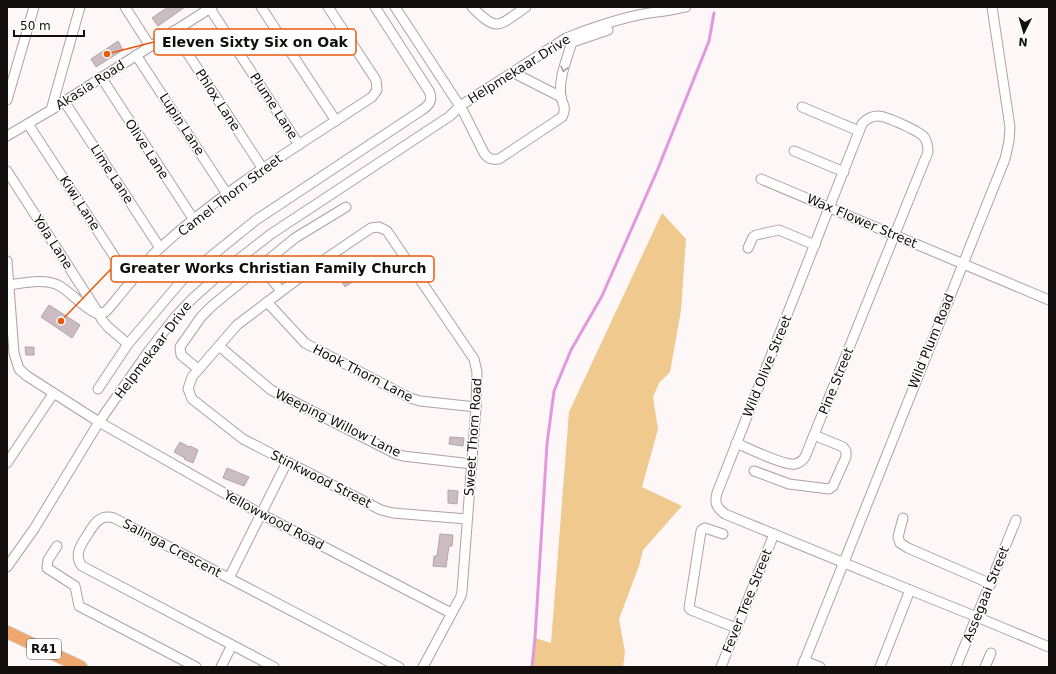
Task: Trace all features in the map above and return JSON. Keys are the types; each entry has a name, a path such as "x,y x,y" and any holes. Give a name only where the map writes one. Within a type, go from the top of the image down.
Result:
{"main road":[{"name":"R41","path":"7,632 81,667"}],"street":[{"path":"7,100 34,7"},
{"path":"51,110 80,7"},
{"path":"125,7 150,46"},
{"name":"Akasia Road","path":"7,136 51,110 210,7"},
{"name":"Plume Lane","path":"210,7 299,145"},
{"path":"261,7 336,121"},
{"name":"Camel Thorn Street","path":"99,314 108,309 131,282 142,266 160,248 194,220 227,194 263,169 372,97 377,90 377,83 371,71 328,7"},
{"path":"98,389 128,344 183,279 236,234 429,104 431,97 429,90 375,7"},
{"path":"395,7 461,108 484,153 487,157 493,160 499,159 562,117 565,108 561,97 562,80 572,42"},
{"path":"472,7 486,21 497,24 504,23 526,7"},
{"name":"Wild Plum Road","path":"803,664 962,263 1005,159 1010,127 992,7"},
{"name":"Helpmekaar Drive","path":"7,567 34,529 99,422 148,352 192,299 221,273 271,234 566,38 584,31 649,13 682,8"},
{"name":"Helpmekaar Drive","path":"461,108 572,42 650,18 662,12"},
{"name":"Phlox Lane","path":"173,31 263,169"},
{"name":"Lupin Lane","path":"136,55 227,194"},
{"path":"518,75 561,97"},
{"name":"Olive Lane","path":"101,77 194,220"},
{"name":"Lime Lane","path":"64,101 160,248"},
{"path":"802,107 859,131"},
{"name":"Wild Olive Street","path":"894,234 928,152 927,142 918,131 878,116 866,120 862,124 859,131 716,493 716,504 720,511 725,514 1049,647"},
{"name":"Kiwi Lane","path":"28,124 131,282"},
{"path":"794,151 844,172"},
{"name":"Yola Lane","path":"7,171 102,320 128,344"},
{"name":"Wax Flower Street","path":"761,179 1049,300"},
{"path":"198,369 181,354 180,350 181,344 201,317 213,305 298,235 346,207"},
{"name":"Sweet Thorn Road","path":"190,396 188,389 189,382 198,369 237,325 314,266 371,228 379,227 386,231 474,359 477,372 476,407 462,591 423,667"},
{"path":"748,248 753,237 756,235 779,230 815,245"},
{"name":"Pine Street","path":"736,443 786,463 795,464 802,461 814,435 894,234"},
{"name":"Yellowwood Road","path":"7,261 14,353 19,369 27,376 99,422 261,514 451,613"},
{"path":"261,266 281,291"},
{"path":"9,285 37,282 54,284 71,294 90,310 99,314"},
{"name":"Hook Thorn Lane","path":"267,302 305,343 410,398 420,401 476,407"},
{"name":"Weeping Willow Lane","path":"219,346 271,390 393,453 403,456 472,464"},
{"path":"7,463 53,394"},
{"name":"Stinkwood Street","path":"190,396 195,402 240,437 384,511 468,519"},
{"path":"754,471 789,484 829,489 833,486 846,456 846,451 843,447 814,435"},
{"path":"228,578 287,462"},
{"name":"Salinga Crescent","path":"274,667 84,568 79,562 78,552 94,524 101,518 112,517 400,667"},
{"path":"904,518 898,537 900,543 908,548 991,584"},
{"name":"Assegaai Street","path":"956,667 1016,520"},
{"path":"723,534 705,528 701,531 689,608 736,628"},
{"name":"Fever Tree Street","path":"721,667 774,534"},
{"path":"57,546 48,560 48,568 75,586 79,606 196,667"},
{"path":"880,667 910,590"},
{"path":"221,667 232,645"},
{"path":"985,667 991,653"},
{"path":"803,664 820,667"}],"shaded area":[{"path":"662,213 686,239 681,310 670,372 659,383 653,397 658,429 642,487 682,506 643,550 639,566 619,619 625,652 623,667 531,667 535,638 551,643 569,412"}],"building":[{"path":"168,7 185,7 158,26 152,18"},
{"path":"118,41 123,50 96,67 91,59"},
{"path":"352,267 359,277 345,287 338,276"},
{"path":"49,305 80,325 72,338 41,317"},
{"path":"25,347 34,347 34,355 26,355"},
{"path":"450,437 464,438 463,446 449,444"},
{"path":"180,442 198,450 193,463 174,452"},
{"path":"227,468 249,477 244,486 223,478"},
{"path":"448,490 458,491 457,504 448,503"},
{"path":"440,534 453,535 452,546 449,546 446,567 433,566 434,556 437,556"}],"waterway":[{"path":"532,667 547,444 554,391 571,350 602,296 657,171 709,41 714,13"}],"place":[{"name":"Eleven Sixty Six on Oak","path":"107,54"},
{"name":"Greater Works Christian Family Church","path":"61,321"}]}
